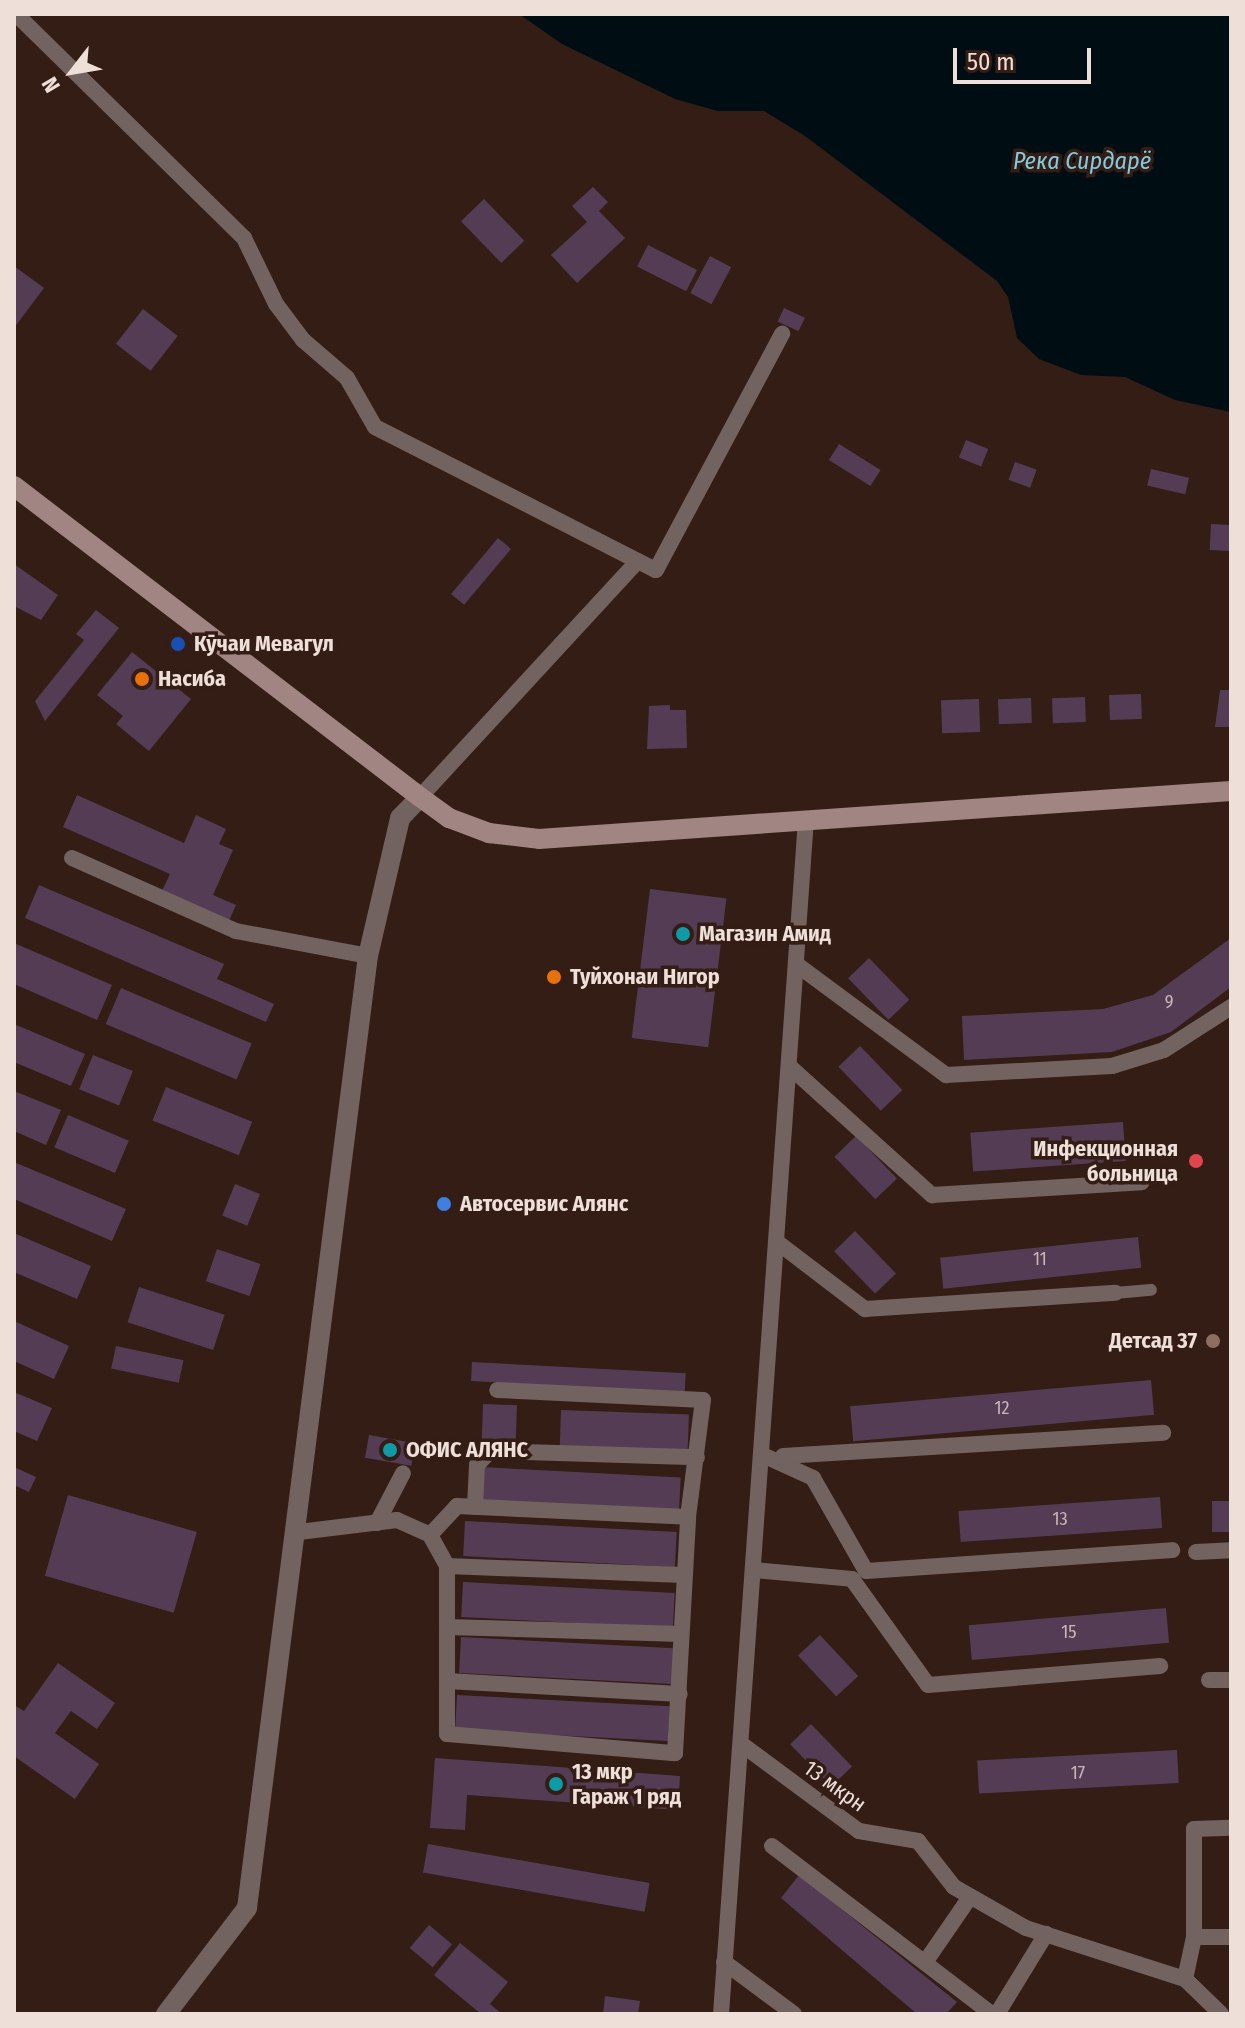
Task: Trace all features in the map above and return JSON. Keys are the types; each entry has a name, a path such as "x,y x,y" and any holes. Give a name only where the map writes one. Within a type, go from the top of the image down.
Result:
{"main road":[{"path":"14,486 420,797 449,818 489,833 539,839 1231,791"}],"street":[{"path":"16,14 244,238 276,304 303,340 347,378 375,427 656,570 782,334"},
{"path":"166,2014 247,1908 299,1532 368,956 400,818 638,561"},
{"path":"721,2014 765,1456 806,820"},
{"path":"72,858 236,931 368,956"},
{"path":"796,964 946,1075 1112,1066 1164,1050 1231,1007"},
{"path":"789,1066 932,1195 1142,1182"},
{"path":"777,1242 865,1309 1151,1290"},
{"path":"299,1532 397,1520 430,1535 447,1566 447,1734 675,1753 688,1517 703,1400 497,1390"},
{"path":"765,1456 848,1457 1163,1433"},
{"path":"475,1507 477,1465 490,1451 697,1457"},
{"path":"765,1456 813,1478 866,1571 1172,1550"},
{"path":"377,1523 403,1473"},
{"path":"430,1535 457,1506 688,1517"},
{"path":"1196,1552 1231,1550"},
{"path":"447,1566 684,1575"},
{"path":"754,1570 852,1579 928,1685 1160,1666"},
{"path":"447,1627 681,1634"},
{"path":"1209,1680 1231,1680"},
{"path":"447,1681 680,1694"},
{"name":"13 мкрн","path":"744,1746 859,1831 918,1841 954,1887 970,1897 1046,1934 1185,1979"},
{"path":"1221,2014 1185,1979 1194,1937 1194,1829 1231,1828"},
{"path":"772,1846 994,2014 1046,1934"},
{"path":"926,1961 970,1897"},
{"path":"1194,1937 1231,1937"},
{"path":"724,1962 794,2014"}],"water":[{"name":"Река Сирдарё","path":"519,14 1231,14 1231,412 1175,400 1125,377 1081,375 1039,359 1017,338 1008,297 997,281 805,136 764,111 718,111 675,99 562,44"}],"building":[{"path":"593,187 608,202 599,211 625,238 577,283 551,255 587,222 572,206"},
{"path":"484,199 524,241 501,263 461,221"},
{"path":"648,245 697,270 686,291 637,266"},
{"path":"710,256 731,267 711,304 690,293"},
{"path":"14,266 44,288 14,328"},
{"path":"784,308 805,318 799,331 778,322"},
{"path":"143,309 178,336 151,371 116,344"},
{"path":"966,440 988,449 981,467 959,458"},
{"path":"839,444 881,470 870,486 829,460"},
{"path":"1015,462 1037,470 1030,488 1009,480"},
{"path":"1151,469 1189,478 1185,494 1147,486"},
{"path":"1211,524 1231,525 1230,551 1210,550"},
{"path":"498,538 511,549 464,605 451,594"},
{"path":"14,564 58,595 41,620 14,606"},
{"path":"96,610 119,628 45,721 35,701 84,640 76,634"},
{"path":"132,652 191,699 149,751 116,724 123,716 97,695"},
{"path":"1220,690 1231,690 1231,727 1215,727"},
{"path":"1141,694 1142,719 1110,720 1109,695"},
{"path":"1085,697 1086,722 1053,723 1052,698"},
{"path":"1031,698 1032,723 999,724 998,699"},
{"path":"979,699 980,732 942,733 941,700"},
{"path":"670,705 670,710 686,710 687,748 647,749 649,706"},
{"path":"77,795 184,843 196,815 226,829 219,844 233,850 213,895 236,905 228,923 161,893 170,874 63,827"},
{"path":"39,885 224,964 217,979 274,1004 266,1022 25,918"},
{"name":"Магазин Амид","path":"650,889 726,898 708,1047 632,1038"},
{"path":"1231,938 1231,987 1171,1032 1112,1052 964,1060 962,1016 1103,1009 1153,995"},
{"path":"14,943 112,985 97,1020 14,984"},
{"path":"869,958 909,1000 888,1020 848,978"},
{"path":"121,988 252,1043 236,1079 106,1024"},
{"path":"14,1024 85,1054 71,1086 14,1062"},
{"path":"860,1046 902,1090 881,1111 838,1067"},
{"path":"93,1055 133,1071 119,1105 79,1089"},
{"path":"166,1087 252,1122 239,1155 153,1120"},
{"path":"14,1091 61,1110 46,1145 14,1131"},
{"path":"68,1115 129,1141 115,1173 54,1147"},
{"path":"1123,1122 1126,1161 973,1172 970,1133"},
{"path":"856,1136 897,1178 875,1199 834,1157"},
{"path":"14,1162 126,1209 112,1241 14,1199"},
{"path":"235,1184 260,1194 247,1226 222,1216"},
{"path":"855,1231 896,1273 875,1294 834,1251"},
{"path":"14,1233 91,1266 77,1299 14,1272"},
{"path":"1138,1237 1141,1268 943,1289 940,1258"},
{"path":"217,1249 260,1264 249,1296 206,1281"},
{"path":"139,1287 225,1315 213,1350 128,1322"},
{"path":"14,1321 69,1346 54,1379 14,1361"},
{"path":"116,1346 183,1360 179,1383 111,1368"},
{"path":"472,1362 686,1373 685,1392 471,1381"},
{"path":"1151,1380 1154,1415 853,1441 850,1406"},
{"path":"14,1392 52,1408 37,1441 14,1431"},
{"path":"483,1404 517,1405 516,1445 482,1444"},
{"path":"561,1410 689,1414 688,1451 560,1447"},
{"name":"ОФИС АЛЯНС","path":"369,1435 415,1443 411,1466 365,1458"},
{"path":"14,1467 36,1477 29,1492 14,1485"},
{"path":"481,1467 681,1477 679,1513 479,1503"},
{"path":"68,1495 197,1532 174,1613 45,1576"},
{"path":"1160,1497 1162,1528 961,1542 958,1511"},
{"path":"1212,1501 1231,1501 1231,1532 1212,1532"},
{"path":"465,1521 677,1532 675,1567 463,1556"},
{"path":"463,1582 675,1593 673,1628 461,1617"},
{"path":"1166,1608 1169,1643 972,1660 969,1625"},
{"path":"820,1635 858,1676 836,1696 798,1655"},
{"path":"461,1637 674,1648 672,1684 459,1673"},
{"path":"58,1663 115,1703 97,1729 71,1711 55,1733 99,1764 75,1799 14,1756 14,1705 24,1711"},
{"path":"457,1695 670,1706 668,1741 455,1730"},
{"path":"811,1724 852,1766 831,1787 790,1744"},
{"path":"1177,1750 1179,1783 979,1793 977,1760"},
{"name":"13 мкр Гараж 1 ряд","path":"435,1758 680,1776 678,1810 467,1795 465,1830 430,1828"},
{"path":"428,1844 650,1883 645,1912 423,1873"},
{"path":"799,1875 957,2002 946,2014 917,2014 781,1898"},
{"path":"429,1925 452,1944 433,1967 410,1948"},
{"path":"460,1943 508,1982 490,2004 502,2014 481,2014 434,1975"},
{"path":"605,1996 640,2001 638,2014 603,2014"}],"place":[{"name":"Кӯчаи Мевагул","path":"178,644"},
{"name":"Насиба","path":"142,679"},
{"name":"Магазин Амид","path":"683,934"},
{"name":"Туйхонаи Нигор","path":"554,977"},
{"name":"Инфекционная больница","path":"1196,1161"},
{"name":"Автосервис Алянс","path":"444,1204"},
{"name":"Детсад 37","path":"1213,1341"},
{"name":"ОФИС АЛЯНС","path":"390,1450"},
{"name":"13 мкр Гараж 1 ряд","path":"556,1784"}]}
